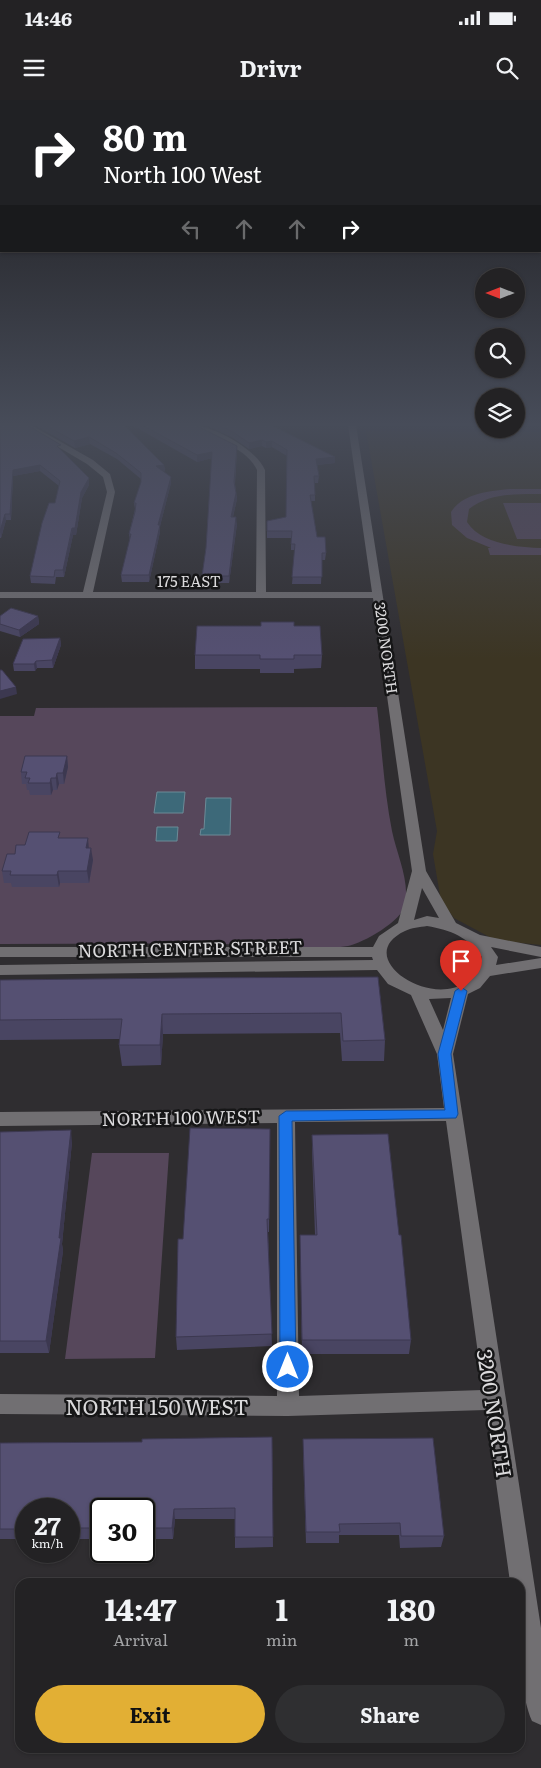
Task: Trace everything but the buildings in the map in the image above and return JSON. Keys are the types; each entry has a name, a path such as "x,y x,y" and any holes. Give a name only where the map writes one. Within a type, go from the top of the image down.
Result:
{"street":[{"path":"87,595 108,503"},
{"path":"261,503 261,595"},
{"name":"3200 NORTH","path":"364,503 419,871"},
{"name":"175 EAST","path":"0,596 379,595"},
{"path":"419,871 450,925"},
{"path":"405,926 419,871"},
{"path":"427,921 450,925 463,929 479,940 490,957 487,971 479,982 461,991 442,996 418,992 394,981 379,958 382,941 392,931 427,921"},
{"path":"479,940 541,952"},
{"name":"NORTH CENTER STREET","path":"0,952 379,958"},
{"name":"NORTH CENTER STREET","path":"0,970 124,970 379,958"},
{"path":"487,971 541,963"},
{"path":"444,1054 461,991"},
{"path":"418,992 444,1054"},
{"name":"3200 NORTH","path":"444,1054 521,1578"},
{"name":"NORTH 100 WEST","path":"0,1119 452,1114"},
{"path":"286,1116 288,1406"},
{"name":"NORTH 150 WEST","path":"0,1404 288,1406 494,1400"},
{"name":"3200 NORTH","path":"525,1606 541,1712"}],"shaded area":[{"path":"379,503 541,503 541,945 495,940 454,918 441,901 433,854 437,831"},
{"path":"460,503 479,503 469,509 467,522 473,529 490,540 500,543 541,548 541,555 490,555 488,548 491,548 467,538 452,525 451,512"},
{"path":"503,503 541,503 541,539 517,539"},
{"path":"377,707 389,816 406,887 405,905 402,911 397,918 381,930 355,944 316,949 220,944 0,944 0,716 34,716 36,708"},
{"path":"92,1153 169,1153 155,1358 65,1359"}],"water":[{"path":"157,792 185,792 183,813 154,813"},
{"path":"206,798 231,798 230,835 200,835 201,829 204,829"},
{"path":"157,827 178,827 177,841 156,841"}],"route":[{"path":"288,1367 286,1116 452,1114 444,1054 461,991"}]}
